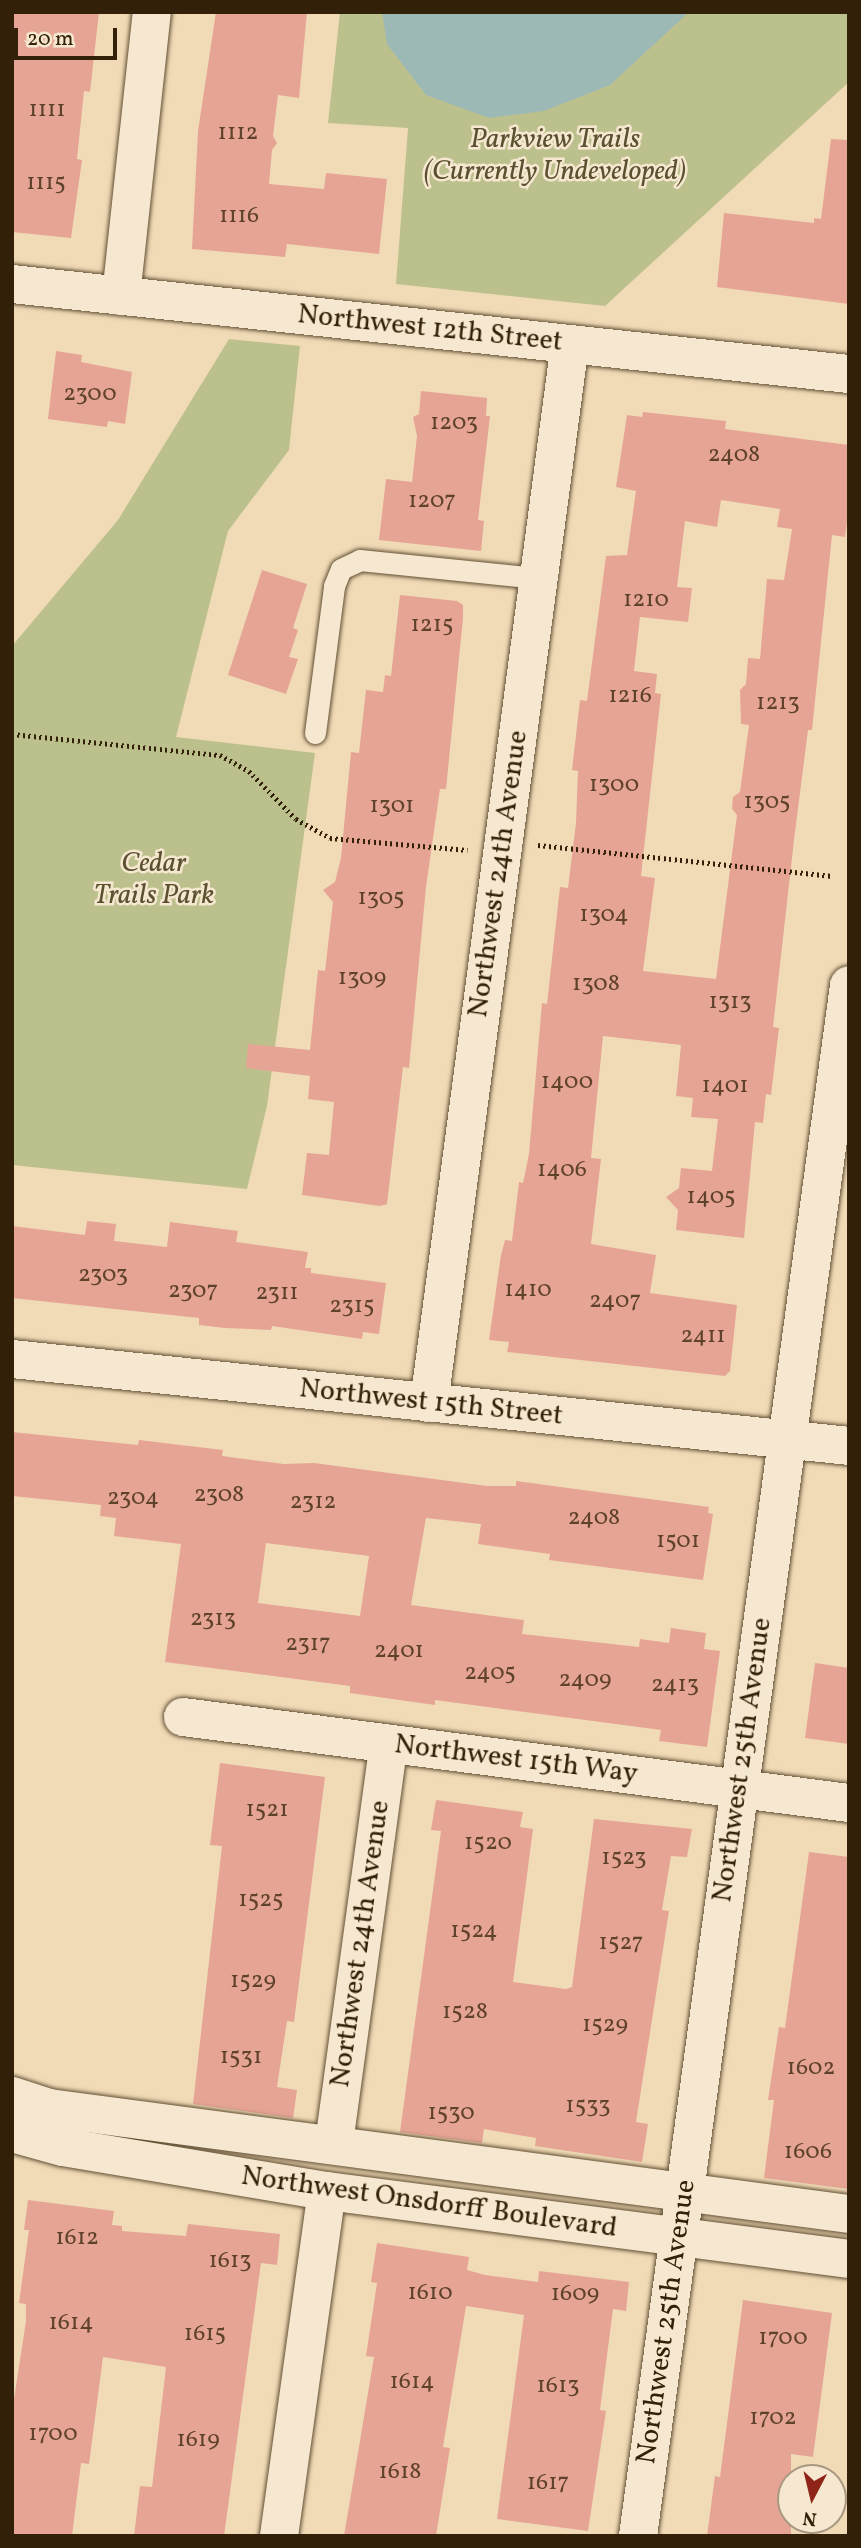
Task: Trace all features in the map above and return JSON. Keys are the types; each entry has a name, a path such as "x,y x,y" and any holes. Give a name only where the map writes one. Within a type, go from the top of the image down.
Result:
{"street":[{"path":"121,296 152,12"},
{"name":"Northwest 12th Street","path":"12,284 849,374"},
{"name":"Northwest 24th Avenue","path":"429,1403 570,344"},
{"name":"Northwest 25th Avenue","path":"638,2536 787,1440 842,1091 849,985"},
{"name":"Northwest 15th Street","path":"12,1359 849,1446"},
{"name":"Northwest 15th Way","path":"183,1717 849,1803"},
{"name":"Northwest 24th Avenue","path":"334,2143 389,1744"},
{"name":"Northwest Onsdorff Boulevard","path":"12,2096 49,2108 334,2143 849,2214"},
{"name":"Northwest Onsdorff Boulevard","path":"12,2133 63,2147 327,2191 849,2259"},
{"path":"279,2536 327,2191"}],"lane":[{"path":"315,733 334,586 341,569 360,560 538,578"}],"path":[{"path":"12,734 220,755 249,771 296,819 330,838 501,857 533,864 536,845 832,876"}],"green space":[{"name":"Parkview Trails (Currently Undeveloped)","path":"340,12 849,12 849,82 605,306 396,284 408,128 328,123"},
{"name":"Cedar Trails Park","path":"229,339 300,346 289,450 228,531 176,737 315,753 267,1106 247,1189 12,1165 12,646 118,520"}],"water":[{"path":"382,12 689,12 610,85 544,111 489,118 426,95 387,44"}],"building":[{"path":"12,12 99,12 90,92 84,91 77,159 82,160 71,238 12,232"},
{"path":"216,12 307,12 299,98 278,95 273,136 277,143 272,150 269,184 324,189 326,173 387,179 379,254 287,244 285,257 192,249 198,131"},
{"path":"831,139 849,140 849,304 717,287 724,213 814,223 814,218 821,219"},
{"path":"56,351 82,355 81,362 132,372 125,424 108,421 107,427 48,419"},
{"path":"421,391 487,398 486,416 490,416 478,520 484,521 481,551 379,540 386,479 412,482 417,436 413,417 419,414"},
{"path":"643,412 726,421 725,429 849,445 849,508 845,537 832,535 812,730 808,730 773,1027 779,1028 771,1095 766,1094 763,1123 755,1122 744,1238 676,1230 678,1210 666,1197 679,1188 681,1168 712,1171 718,1119 691,1117 693,1098 676,1096 681,1045 603,1036 591,1158 601,1159 591,1244 656,1255 650,1293 737,1305 730,1371 725,1376 507,1352 509,1342 489,1340 501,1255 505,1240 512,1241 519,1182 523,1183 529,1154 542,1003 547,1004 560,887 568,888 576,823 578,771 572,770 580,700 587,701 606,556 627,555 636,491 616,487 627,415 642,417","holes":["721,500 780,509 777,527 792,529 784,580 767,579 760,659 748,658 746,684 740,690 741,724 749,725 740,792 733,797 732,809 737,815 716,979 643,971 655,878 641,876 661,694 655,693 657,674 634,671 640,617 688,622 692,588 677,587 685,521 717,527"]},
{"path":"262,570 307,584 293,628 298,630 289,657 298,659 286,694 228,675"},
{"path":"400,595 457,601 463,605 463,618 446,789 440,789 426,887 409,1068 403,1067 387,1204 380,1206 302,1195 307,1153 329,1155 334,1102 308,1099 310,1076 246,1068 248,1044 310,1050 318,970 325,971 333,902 323,890 335,882 341,858 351,752 359,753 366,690 383,692 385,675 391,676"},
{"path":"87,1221 116,1224 114,1241 167,1247 170,1222 238,1231 236,1242 308,1252 305,1268 311,1268 311,1273 386,1283 379,1334 363,1332 362,1339 272,1326 271,1330 225,1328 199,1325 199,1318 12,1298 12,1226 85,1235"},
{"path":"12,1432 138,1445 139,1440 223,1450 222,1456 284,1464 314,1463 487,1486 516,1486 516,1481 709,1507 708,1513 713,1514 703,1580 549,1560 550,1554 478,1544 481,1524 426,1518 411,1605 524,1620 522,1634 639,1647 640,1639 669,1643 671,1628 706,1633 704,1649 720,1651 707,1747 659,1741 661,1730 435,1700 435,1705 350,1693 350,1686 165,1662 181,1544 114,1536 116,1518 100,1516 101,1505 12,1496","holes":["266,1543 369,1556 360,1616 258,1603"]},
{"path":"815,1663 849,1668 849,1744 805,1738"},
{"path":"220,1763 325,1777 294,2022 287,2021 277,2087 297,2090 293,2118 193,2104 222,1846 210,1845"},
{"path":"436,1800 523,1812 520,1827 533,1829 513,1982 566,1989 572,1987 594,1819 692,1829 687,1857 671,1856 662,1910 669,1911 636,2122 648,2124 642,2162 535,2146 536,2138 484,2129 482,2143 400,2132 441,1831 431,1830"},
{"path":"809,1852 849,1857 849,2189 764,2178 774,2100 768,2100 779,2027 785,2028"},
{"path":"28,2200 114,2211 112,2225 122,2226 122,2231 186,2236 188,2224 280,2234 277,2265 261,2263 224,2536 134,2536 140,2486 152,2487 166,2367 103,2357 89,2464 81,2463 72,2536 12,2536 12,2412 26,2321 26,2304 19,2303 29,2230 24,2230"},
{"path":"377,2243 469,2257 467,2270 485,2275 538,2282 539,2271 629,2282 626,2311 613,2309 600,2410 606,2411 588,2531 497,2519 524,2315 466,2306 443,2447 450,2448 436,2536 344,2536 374,2357 366,2356 377,2283 371,2282"},
{"path":"743,2300 832,2313 813,2457 791,2454 791,2464 777,2464 777,2534 791,2536 707,2536 715,2476 720,2477"}]}
